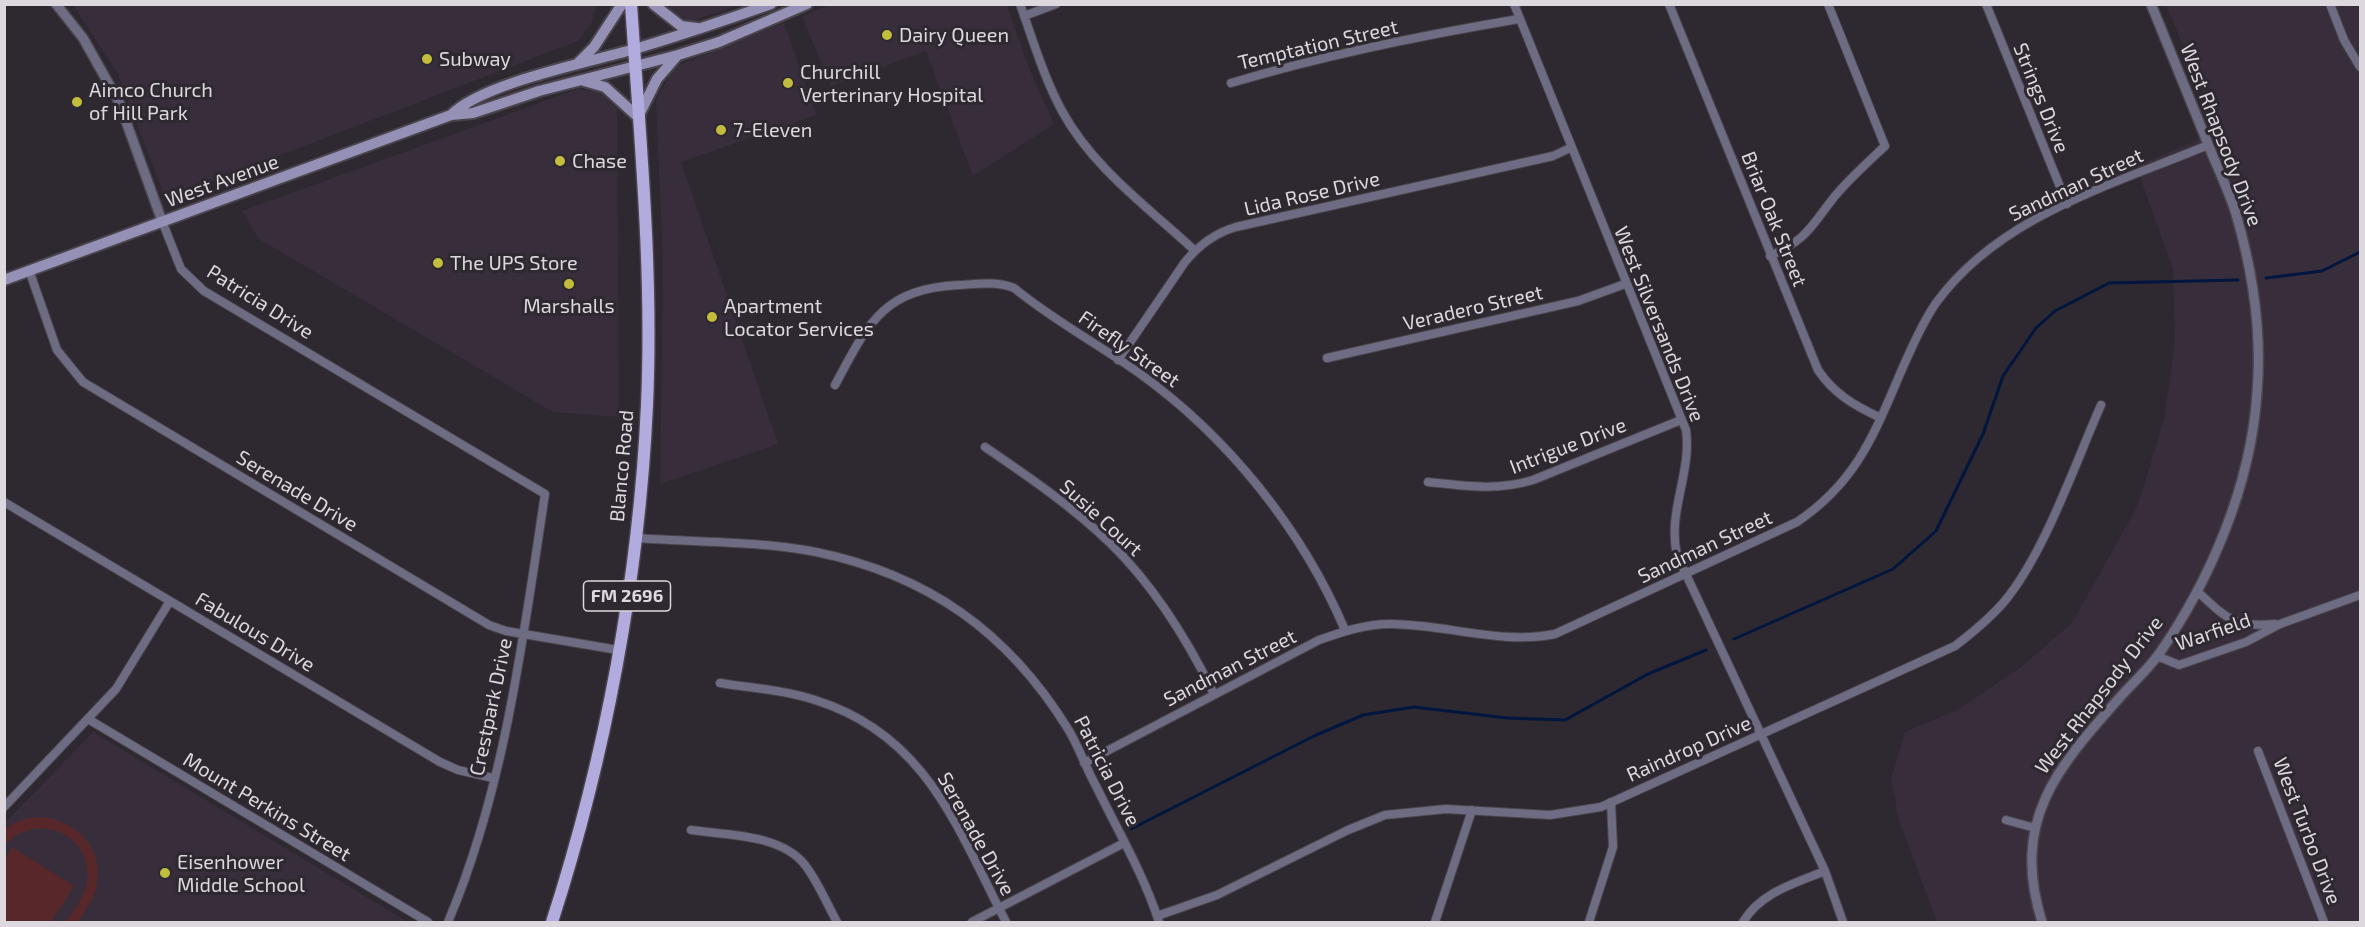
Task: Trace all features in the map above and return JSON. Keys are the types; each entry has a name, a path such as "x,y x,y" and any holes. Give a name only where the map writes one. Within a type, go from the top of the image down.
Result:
{"main road":[{"path":"577,64 594,47 622,4"},
{"name":"Blanco Road","path":"552,922 595,774 618,650 644,448 648,361 644,183 631,4"},
{"path":"652,4 681,26 703,28"},
{"name":"West Avenue","path":"451,115 463,102 577,64 703,28 771,4"},
{"name":"West Avenue","path":"4,280 451,115 473,113 578,81 678,55 719,42 807,4"},
{"path":"578,81 605,87 638,117 657,79 678,55"}],"street":[{"name":"Patricia Drive","path":"56,4 83,38 119,102 181,269 204,291 545,494"},
{"path":"1020,4 1051,89 1075,132 1105,167 1194,250"},
{"path":"1024,16 1056,4"},
{"name":"West Silversands Drive","path":"1514,4 1681,420 1688,447 1687,465 1676,509 1673,539 1686,575 1825,871 1843,922"},
{"name":"Briar Oak Street","path":"1669,4 1818,370 1825,380 1849,402 1881,418"},
{"path":"1770,256 1794,246 1809,233 1836,196 1885,146 1827,4"},
{"name":"Strings Drive","path":"1986,4 2067,204"},
{"name":"West Rhapsody Drive","path":"2043,922 2033,870 2035,828 2045,796 2066,760 2157,656 2197,591 2240,485 2256,406 2259,349 2255,303 2236,213 2151,4"},
{"path":"2330,4 2344,40 2361,67"},
{"name":"Temptation Street","path":"1231,83 1274,70 1465,28 1519,19"},
{"name":"Sandman Street","path":"1084,763 1319,640 1345,630 1370,626 1406,625 1516,638 1542,637 1572,628 1778,532 1815,510 1840,487 1851,472 1881,418 1921,326 1953,282 1972,262 2006,236 2067,204 2208,145"},
{"name":"Lida Rose Drive","path":"1118,360 1194,250 1210,238 1227,230 1553,156 1570,148"},
{"name":"Serenade Drive","path":"29,270 57,350 83,382 489,625 524,634 618,650"},
{"name":"Firefly Street","path":"835,385 865,330 879,314 907,296 939,286 992,283 1014,288 1159,388 1208,432 1252,480 1283,519 1334,603 1345,630"},
{"name":"Veradero Street","path":"1327,358 1578,301 1625,284"},
{"name":"Raindrop Drive","path":"1158,919 1244,884 1366,821 1404,811 1472,810 1550,815 1590,809 1611,802 1935,655 1975,631 2003,603 2044,535 2101,405"},
{"name":"Intrigue Drive","path":"1428,482 1488,489 1511,487 1681,420"},
{"name":"Susie Court","path":"985,447 1069,507 1112,545 1160,603 1214,694"},
{"name":"Crestpark Drive","path":"448,922 478,836 493,778 524,634 545,494"},
{"name":"Fabulous Drive","path":"4,502 440,762 458,770 493,778"},
{"name":"Patricia Drive","path":"634,538 775,547 815,552 881,569 905,579 968,614 998,640 1026,671 1068,730 1124,843 1158,919"},
{"name":"Warfield","path":"2197,591 2231,621 2251,626 2280,624"},
{"name":"Warfield","path":"2157,656 2179,665 2246,642 2280,624 2361,595"},
{"path":"4,807 88,719 126,675 170,601"},
{"name":"Serenade Drive","path":"720,683 813,699 854,716 901,749 931,782 1006,922"},
{"name":"Mount Perkins Street","path":"88,719 429,922"},
{"name":"West Turbo Drive","path":"2258,751 2324,922"},
{"path":"1589,922 1614,847 1611,802"},
{"path":"1436,922 1472,810"},
{"path":"2006,820 2035,828"},
{"path":"691,830 766,842 793,854 804,864 837,922"},
{"path":"972,922 1124,843"},
{"path":"1743,922 1758,903 1774,892 1825,871"}],"shaded area":[{"path":"832,4 1007,5 1028,66 1054,124 973,176 926,51 831,86 802,16"},
{"path":"73,5 596,5 592,22 578,41 166,199 117,72"},
{"path":"664,5 740,5 691,21 673,13"},
{"path":"2166,5 2360,5 2360,922 1937,922 1899,820 1891,779 1905,732 1959,709 2021,667 2072,623 2138,505 2164,420 2175,342 2173,269 2136,166 2219,131"},
{"path":"784,23 816,115 681,162 778,444 660,484 663,263 656,100 674,67"},
{"path":"578,89 600,92 617,109 619,417 553,412 259,239 242,211"},
{"name":"Eisenhower Middle School","path":"93,732 408,922 5,922 5,823"},
{"path":"41,817 67,824 86,840 93,850 98,875 96,889 91,902 78,922 66,922 84,892 87,881 86,864 81,850 72,840 60,832 46,829 31,830 17,835 5,845 5,830 22,820"},
{"path":"12,847 74,886 51,922 5,922 5,859"}],"waterway":[{"path":"2266,278 2322,271 2360,252"},
{"path":"1734,639 1893,569 1936,531 1983,434 2003,376 2036,328 2055,311 2109,283 2238,280"},
{"path":"1131,829 1314,736 1363,715 1414,707 1507,718 1565,720 1648,674 1706,650"}],"place":[{"name":"Dairy Queen","path":"887,35"},
{"name":"Subway","path":"427,59"},
{"name":"Churchill Verterinary Hospital","path":"788,83"},
{"name":"Aimco Church of Hill Park","path":"77,102"},
{"name":"7-Eleven","path":"721,130"},
{"name":"Chase","path":"560,161"},
{"name":"The UPS Store","path":"438,263"},
{"name":"Marshalls","path":"569,284"},
{"name":"Apartment Locator Services","path":"712,317"},
{"name":"Eisenhower Middle School","path":"165,873"}]}
